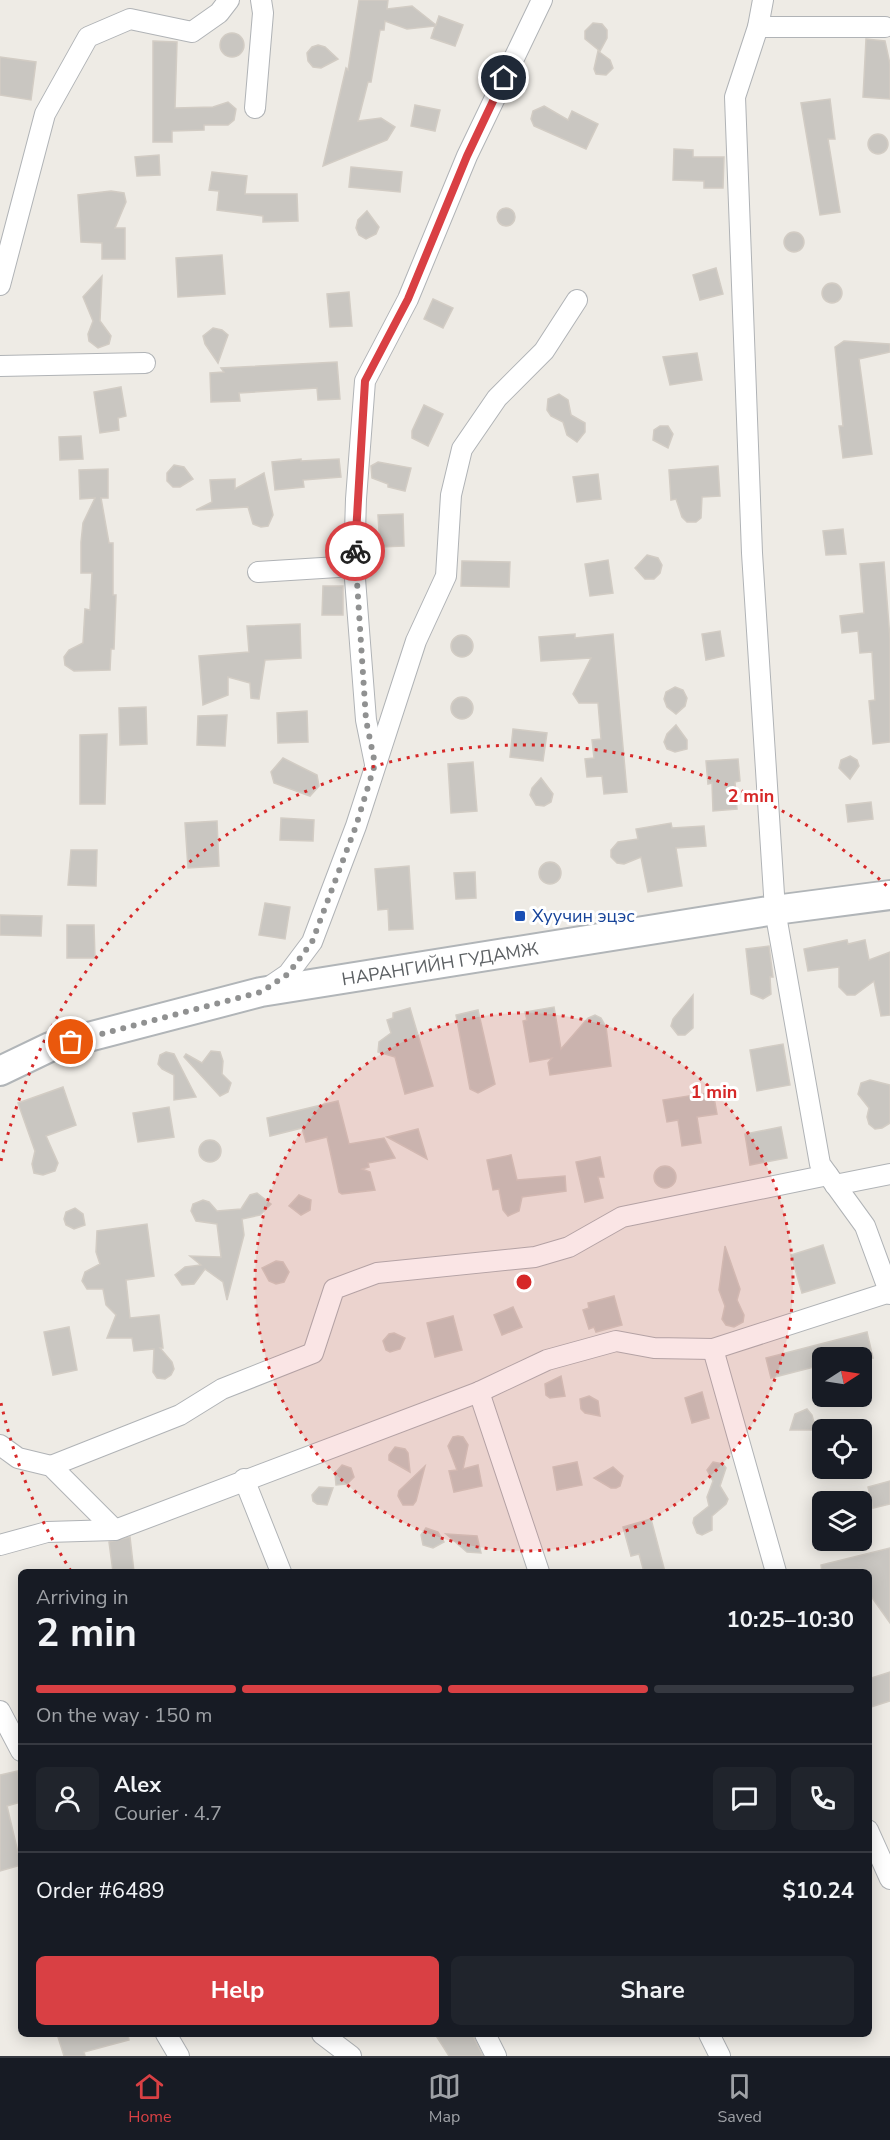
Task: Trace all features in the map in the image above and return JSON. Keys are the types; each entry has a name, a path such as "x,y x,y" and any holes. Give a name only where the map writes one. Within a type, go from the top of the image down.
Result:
{"main road":[{"name":"НАРАНГИЙН ГУДАМЖ","path":"0,1071 50,1047 261,992 775,910 890,895"}],"street":[{"path":"0,285 45,114 88,37 130,19 192,32 219,13 229,0"},
{"path":"255,108 263,14 261,0"},
{"path":"375,764 366,720 354,566 356,499 365,381 408,299 467,156 542,0"},
{"path":"0,1545 47,1532 115,1530 243,1479 479,1392 547,1360 615,1341 654,1348 713,1349 890,1293 865,1226 820,1164 775,910 752,553 735,97 758,27 763,0"},
{"path":"758,27 885,27"},
{"path":"261,992 288,974 312,942 356,826 416,642 446,576 451,495 462,449 497,398 544,351 578,300"},
{"path":"0,366 145,363"},
{"path":"258,572 354,566"},
{"path":"51,1466 180,1414 222,1389 313,1353 334,1289 377,1274 535,1257 569,1247 621,1217 832,1180 890,1174"},
{"path":"713,1349 775,1569"},
{"path":"479,1392 538,1569"},
{"path":"0,1445 18,1458 51,1466 115,1530"},
{"path":"243,1479 280,1569"},
{"path":"0,1711 18,1745"},
{"path":"872,1839 890,1880"},
{"path":"168,2037 179,2056"},
{"path":"326,2037 351,2056"},
{"path":"486,2037 496,2056"},
{"path":"710,2037 720,2056"}],"building":[{"path":"359,0 388,0 387,9 412,6 436,25 439,16 463,25 455,46 431,38 435,26 407,29 385,21 384,30 380,30 371,82 368,82 358,121 381,118 395,127 387,140 323,166 346,68 348,70"},
{"path":"593,23 602,24 607,30 607,38 600,51 585,39 585,31"},
{"path":"232,33 237,34 243,40 243,50 237,56 232,57 227,56 221,50 220,45 221,40 227,34"},
{"path":"866,39 885,41 890,64 890,99 863,97"},
{"path":"153,41 177,42 175,108 213,107 228,102 236,109 234,120 228,125 204,125 204,130 172,131 172,142 153,142"},
{"path":"318,45 325,47 338,59 321,68 313,67 308,61 307,53 312,47"},
{"path":"598,51 610,60 613,68 606,75 596,74 594,69"},
{"path":"0,57 36,62 31,100 0,95"},
{"path":"830,99 835,139 828,139 840,212 820,215 801,103"},
{"path":"415,105 440,110 435,131 411,126"},
{"path":"544,106 568,120 572,111 598,124 586,149 534,126 531,119 533,111"},
{"path":"874,134 882,134 888,140 888,148 882,154 874,154 868,148 868,140"},
{"path":"674,149 693,150 693,157 724,157 723,188 704,188 704,181 673,180"},
{"path":"159,155 160,175 137,176 135,157"},
{"path":"351,167 402,172 400,192 349,187"},
{"path":"212,172 247,176 245,194 297,194 298,221 263,222 263,216 217,210 219,191 209,190"},
{"path":"111,191 124,193 126,202 115,228 125,228 125,259 102,259 102,243 81,242 78,195"},
{"path":"502,208 510,208 515,213 513,224 502,226 497,221 497,213"},
{"path":"367,211 379,227 376,234 366,239 359,235 356,228 358,220"},
{"path":"794,232 801,235 804,242 801,249 794,252 787,249 784,242 787,235"},
{"path":"222,255 225,294 178,297 176,258"},
{"path":"716,268 723,294 700,300 693,275"},
{"path":"102,276 100,321 111,336 109,344 98,348 89,341 88,334 93,321 83,297"},
{"path":"832,283 839,286 842,293 839,300 832,303 825,300 822,293 825,286"},
{"path":"349,292 352,326 330,327 327,294"},
{"path":"433,299 453,308 443,328 424,319"},
{"path":"213,328 222,330 228,335 218,363 205,344 203,336"},
{"path":"844,341 890,344 890,352 859,359 872,454 843,458 839,426 843,426 835,347"},
{"path":"697,353 702,380 670,385 663,357"},
{"path":"337,362 340,399 318,400 317,388 239,393 240,401 211,402 210,373 224,372 221,368"},
{"path":"121,387 126,416 118,418 119,430 100,433 94,392"},
{"path":"559,394 568,400 571,415 585,423 585,432 577,442 567,435 563,422 551,416 547,410 548,399"},
{"path":"424,405 443,414 428,446 412,438 412,431"},
{"path":"660,426 668,426 673,434 668,448 653,440 654,430"},
{"path":"81,436 83,459 60,460 59,437"},
{"path":"301,459 301,461 339,459 341,477 303,480 304,487 275,490 272,462"},
{"path":"378,462 411,468 405,491 388,487 388,484 372,478 371,466"},
{"path":"174,465 184,467 193,479 180,487 173,487 167,481 167,473"},
{"path":"718,466 720,496 702,497 701,518 696,522 687,522 682,517 676,499 671,500 669,470"},
{"path":"108,469 108,498 101,498 109,543 113,543 113,595 116,595 114,649 111,649 110,670 74,671 65,665 64,657 69,650 83,643 85,609 90,610 92,573 81,573 81,542 83,523 95,498 80,499 79,470"},
{"path":"264,473 273,515 268,526 261,527 253,524 248,507 196,510 212,502 210,480 235,479 235,489"},
{"path":"598,474 601,499 577,502 573,477"},
{"path":"403,514 404,546 380,547 378,515"},
{"path":"843,529 846,554 826,555 823,531"},
{"path":"647,555 658,558 662,565 660,573 654,579 645,579 635,568"},
{"path":"608,560 613,593 590,596 585,564"},
{"path":"462,561 510,562 509,587 461,586"},
{"path":"884,562 890,639 890,742 873,744 869,701 875,700 872,652 860,653 858,631 842,633 840,616 864,613 860,564"},
{"path":"323,586 343,586 343,615 322,615"},
{"path":"300,624 301,658 265,660 259,699 251,698 250,683 228,677 228,695 203,705 199,656 249,652 247,626"},
{"path":"720,631 724,656 706,660 702,634"},
{"path":"575,634 575,638 613,634 627,792 604,794 602,776 587,777 585,759 594,758 592,740 601,739 598,703 579,703 573,694 591,658 541,661 539,637"},
{"path":"458,635 466,635 473,642 473,650 466,657 458,657 451,650 451,642"},
{"path":"675,687 683,690 687,698 685,706 676,714 667,707 664,699 666,692"},
{"path":"458,697 466,697 473,704 473,712 466,719 458,719 451,712 451,704"},
{"path":"146,707 147,744 120,745 119,708"},
{"path":"307,711 308,742 278,743 277,713"},
{"path":"227,715 225,746 197,745 198,716"},
{"path":"676,725 687,740 687,749 675,752 667,749 664,742 667,734"},
{"path":"513,729 547,733 543,761 510,757"},
{"path":"107,734 105,804 80,804 80,735"},
{"path":"850,756 857,760 859,766 850,779 839,768 841,760"},
{"path":"283,758 317,775 319,786 310,796 274,783 271,772"},
{"path":"738,759 740,781 735,782 737,809 713,811 712,783 708,784 706,761"},
{"path":"473,762 477,811 451,813 448,764"},
{"path":"541,778 553,794 551,802 544,806 536,805 530,795 532,788"},
{"path":"871,802 873,819 848,822 846,805"},
{"path":"281,818 314,820 313,841 280,840"},
{"path":"217,821 219,866 188,868 185,823"},
{"path":"671,823 672,828 704,826 706,846 676,848 682,886 648,892 641,857 624,864 617,863 611,857 611,850 618,842 638,839 636,829"},
{"path":"71,850 97,850 96,886 68,885"},
{"path":"546,862 554,862 561,869 561,877 554,884 546,884 539,877 539,869"},
{"path":"409,866 413,929 389,930 388,909 378,910 375,869"},
{"path":"475,872 476,898 456,899 454,873"},
{"path":"265,903 290,907 285,939 259,935"},
{"path":"0,915 42,916 41,936 0,935"},
{"path":"67,925 94,925 95,958 67,958"},
{"path":"847,940 848,944 865,940 869,960 890,952 890,1015 881,1016 874,981 855,995 847,995 839,987 839,967 808,971 804,949"},
{"path":"769,946 773,977 770,977 771,994 763,999 751,994 746,949"},
{"path":"693,995 693,1028 685,1035 678,1035 671,1026 673,1019"},
{"path":"554,1007 561,1049 588,1018 595,1015 601,1018 606,1027 611,1066 550,1075 548,1063 552,1058 530,1062 523,1021 527,1020 525,1012"},
{"path":"410,1008 433,1086 405,1094 395,1057 378,1052 379,1042 391,1033 387,1020 393,1018 393,1013"},
{"path":"478,1010 495,1084 478,1093 470,1089 456,1015"},
{"path":"783,1044 790,1085 757,1091 750,1050"},
{"path":"211,1051 220,1052 223,1061 222,1074 231,1083 228,1092 220,1096 184,1057 186,1054 202,1063"},
{"path":"166,1052 174,1054 196,1097 174,1100 174,1075 162,1069 158,1064 160,1055"},
{"path":"870,1080 890,1085 890,1123 882,1128 875,1129 869,1124 867,1117 869,1108 858,1094 861,1083"},
{"path":"63,1087 76,1125 46,1136 58,1163 55,1171 43,1175 34,1173 32,1164 35,1151 18,1103"},
{"path":"713,1092 717,1114 697,1117 701,1143 682,1146 678,1120 667,1122 663,1100"},
{"path":"338,1101 349,1144 384,1138 395,1158 368,1163 369,1167 362,1169 370,1172 375,1190 342,1194 339,1192 327,1137 306,1142 302,1128 270,1136 267,1118"},
{"path":"169,1107 174,1137 138,1142 133,1113"},
{"path":"781,1127 787,1158 750,1165 745,1134"},
{"path":"418,1129 427,1159 387,1137"},
{"path":"206,1140 214,1140 221,1147 221,1155 214,1162 206,1162 199,1155 199,1147"},
{"path":"511,1155 517,1180 565,1176 566,1191 522,1197 519,1211 508,1216 503,1210 499,1189 493,1190 487,1160"},
{"path":"600,1157 604,1177 598,1177 603,1198 585,1202 576,1162"},
{"path":"665,1166 673,1169 676,1177 673,1185 665,1188 657,1185 654,1177 657,1169"},
{"path":"257,1193 271,1204 260,1215 242,1219 244,1235 227,1300 223,1282 205,1269 194,1284 182,1285 175,1275 185,1267 201,1265 190,1256 221,1257 217,1224 196,1221 191,1211 193,1204 203,1200 209,1202 217,1211 241,1209 250,1195"},
{"path":"299,1195 311,1200 310,1210 301,1215 289,1206"},
{"path":"75,1208 83,1214 85,1225 74,1229 66,1225 64,1219 66,1212"},
{"path":"147,1224 154,1276 126,1280 130,1318 159,1315 163,1348 160,1348 172,1362 174,1369 165,1379 157,1378 153,1372 154,1349 134,1351 132,1338 107,1338 116,1315 106,1305 103,1289 87,1289 82,1281 85,1272 100,1264 96,1252 97,1231"},
{"path":"823,1245 835,1283 802,1293 791,1255"},
{"path":"725,1246 740,1289 737,1300 744,1315 743,1322 734,1327 726,1325 722,1319 725,1306 719,1290"},
{"path":"276,1261 283,1262 289,1272 284,1282 276,1284 269,1281 262,1268"},
{"path":"614,1296 622,1325 596,1332 594,1327 589,1329 583,1310 589,1308 588,1303"},
{"path":"513,1307 522,1327 502,1335 494,1315"},
{"path":"453,1316 462,1350 435,1357 427,1323"},
{"path":"69,1327 77,1370 53,1375 44,1332"},
{"path":"867,1332 870,1347 812,1347 812,1368 771,1378 766,1358"},
{"path":"394,1333 405,1338 400,1349 390,1352 386,1350 383,1341 389,1334"},
{"path":"561,1376 565,1396 550,1398 546,1395 545,1384"},
{"path":"702,1392 709,1418 692,1423 685,1398"},
{"path":"589,1396 598,1401 600,1416 585,1413 581,1409 580,1399"},
{"path":"807,1409 813,1419 812,1430 790,1430 795,1414"},
{"path":"453,1437 463,1437 468,1445 463,1469 478,1465 482,1486 454,1492 449,1471 457,1470 448,1446"},
{"path":"395,1447 405,1449 408,1453 410,1472 389,1460 389,1455"},
{"path":"577,1462 582,1485 557,1490 553,1467"},
{"path":"713,1462 723,1464 726,1468 720,1486 728,1499 726,1504 712,1516 712,1530 702,1535 697,1533 693,1523 694,1518 709,1506 707,1497 713,1481 707,1470"},
{"path":"342,1465 351,1468 354,1477 347,1484 336,1485 335,1473"},
{"path":"425,1466 416,1501 413,1505 403,1505 398,1496 399,1491"},
{"path":"613,1467 623,1476 620,1486 611,1488 594,1478"},
{"path":"890,1481 890,1504 873,1508 872,1491 869,1491 868,1487"},
{"path":"319,1487 333,1488 327,1505 313,1501 312,1495"},
{"path":"651,1519 664,1569 643,1569 639,1554 631,1556 623,1527"},
{"path":"426,1528 438,1532 444,1542 433,1548 423,1545 421,1535"},
{"path":"446,1534 477,1536 481,1553 467,1552"},
{"path":"130,1537 134,1569 113,1569 109,1542"},
{"path":"890,1548 890,1623 872,1598 872,1569 822,1569 821,1565"},
{"path":"890,1672 890,1701 872,1707 872,1678"},
{"path":"18,1771 18,1803 7,1806 18,1852 18,1866 0,1871 0,1775"},
{"path":"58,2037 128,2037 129,2040 84,2052 85,2056 64,2056"},
{"path":"437,2037 474,2037 483,2056 449,2056"}],"way so far":[{"path":"71,1042 261,992 288,974 312,942 356,826 375,764 366,720 354,566 355,551"}],"place":[{"name":"Хуучин эцэс","path":"520,916"}],"route":[{"path":"355,551 356,499 365,381 408,299 467,156 504,78"}]}
